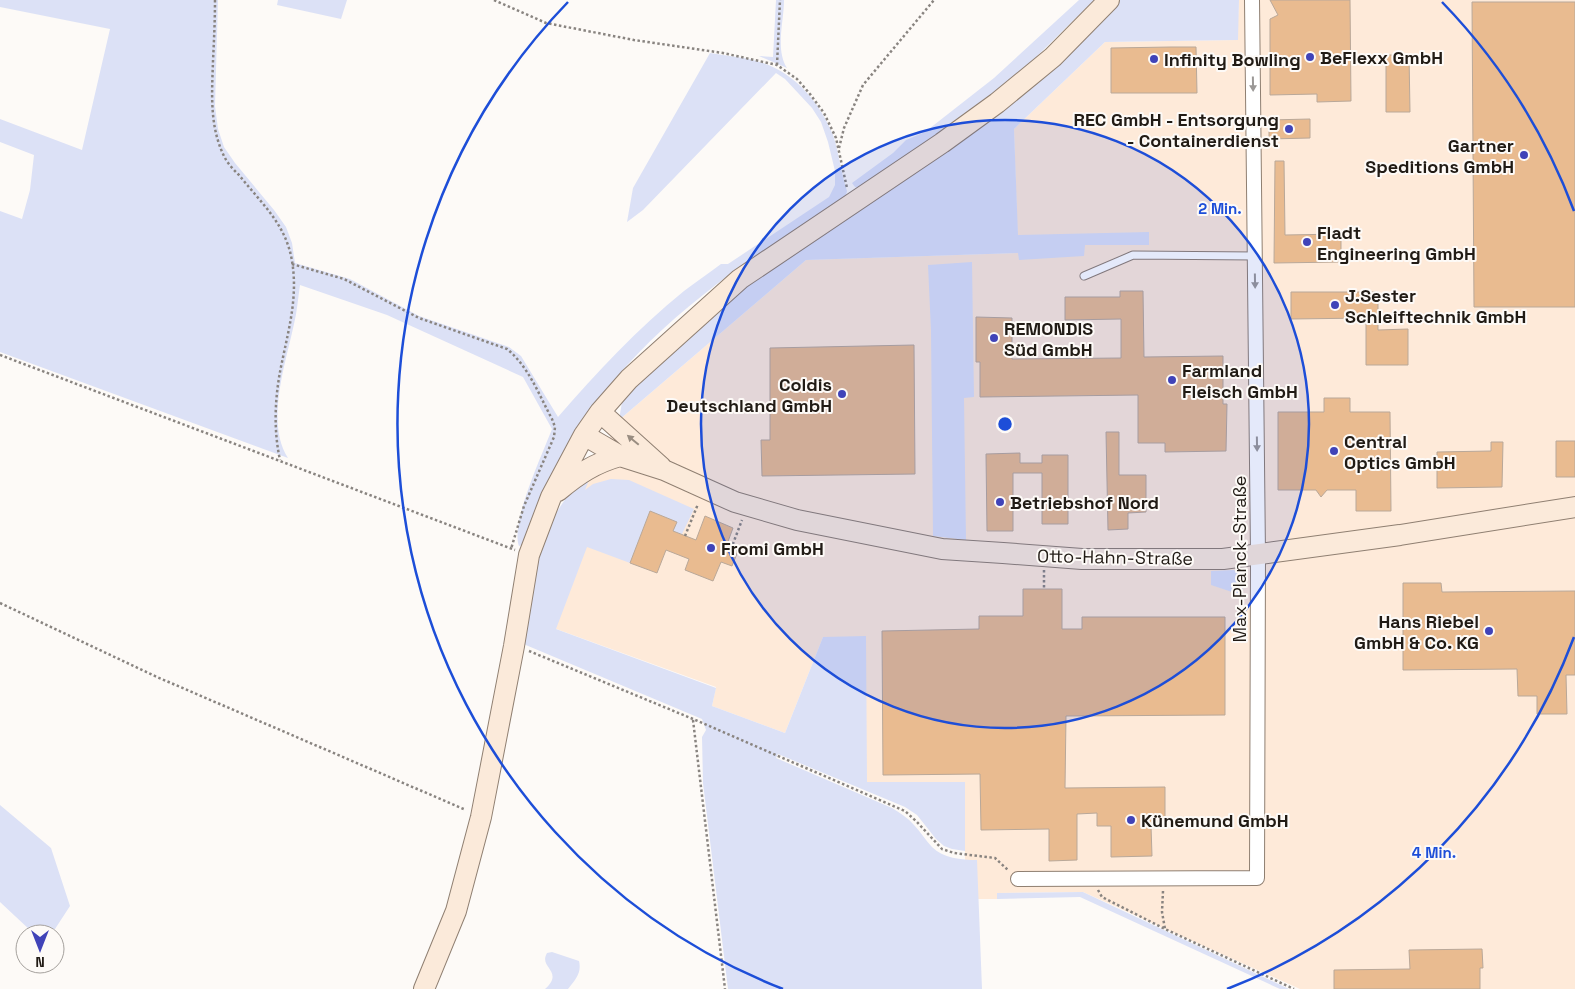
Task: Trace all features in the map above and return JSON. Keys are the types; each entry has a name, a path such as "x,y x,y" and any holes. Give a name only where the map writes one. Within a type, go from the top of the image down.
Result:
{"street":[{"path":"424,989 456,911 481,817 514,646 520,552 584,435 600,412 628,379 740,279 942,143 997,103 1053,57 1109,0"},
{"name":"Max-Planck-Straße","path":"1018,879 1258,878 1258,555 1252,0"},
{"path":"600,412 641,447 664,470"},
{"name":"Otto-Hahn-Straße","path":"584,435 620,456 664,470 735,502 797,520 942,549 1082,559 1223,559 1400,535 1575,507"},
{"path":"551,497 575,476 604,461 620,456"}],"lane":[{"path":"1084,276 1133,255 1255,256"}],"path":[{"path":"215,0 212,97 217,140 225,159 278,222 286,239 292,264 294,305 281,364 275,414 276,441 281,460"},
{"path":"494,0 546,23 634,40 723,53 777,65 797,78 824,113 836,138 852,204"},
{"path":"777,65 780,0"},
{"path":"839,150 844,128 863,85 934,0"},
{"path":"0,355 520,552 524,506 554,437 555,427 517,357 507,349 419,318 344,279 292,264"},
{"path":"685,536 705,488"},
{"path":"731,548 748,506"},
{"path":"0,603 157,677 481,817"},
{"path":"514,646 528,650 693,719 905,812 942,849 954,853 995,858 1018,879"},
{"path":"693,719 725,989"},
{"path":"1164,878 1162,912 1165,929"},
{"path":"1090,879 1102,897 1165,929 1294,989"}],"shaded area":[{"path":"0,0 218,0 215,106 218,129 224,147 235,163 286,227 292,243 295,263 350,279 419,316 509,347 521,356 558,417 618,351 667,305 721,264 728,264 829,197 835,185 835,171 821,122 812,108 785,79 776,73 643,210 627,222 633,188 710,53 763,63 786,74 805,91 828,123 837,149 847,191 845,199 764,250 725,278 652,339 619,374 590,411 558,462 539,505 527,539 519,546 517,535 523,505 552,429 523,377 387,315 300,285 295,319 279,392 278,428 281,444 288,458 0,352 0,211 22,219 30,190 34,155 0,142 0,119 82,150 110,29 0,7"},
{"path":"278,0 347,0 341,19 277,5"},
{"path":"776,0 784,0 781,52 787,68 759,56 773,57"},
{"path":"1079,0 1094,0 1029,64 982,103 859,188 855,187 852,183 893,153 906,140 925,132 994,78"},
{"path":"1118,0 1239,0 1238,40 1105,42 1014,129 1018,235 1149,232 1149,245 1085,245 1084,256 1019,260 1018,253 806,260 619,420 622,402 635,385 737,292"},
{"path":"1239,0 1575,0 1575,989 1300,989 1083,892 997,893 997,899 978,899 976,861 965,860 965,782 867,783 823,637 785,733 712,706 716,687 537,622 561,540 594,468 619,420 806,260 1018,253 1014,129 1105,42 1237,40"},
{"path":"972,262 974,397 964,398 966,540 933,536 931,331 928,265"},
{"path":"594,468 585,490 593,484 611,479 629,480 694,509 682,534 672,533 677,522 650,511 630,563 587,547 556,629 716,688 712,706 785,733 823,637 866,636 867,782 965,782 965,851 944,846 917,815 905,807 778,754 776,758 892,808 909,820 932,847 941,854 959,859 977,860 982,989 728,989 703,783 702,737 706,730 702,719 521,643 529,584 546,528 572,489"},
{"path":"1234,570 1242,581 1241,595 1211,585 1211,571"},
{"path":"0,805 51,848 70,906 58,924 24,924 0,902"},
{"path":"1083,892 1289,989 1280,989 1080,897 997,899 997,893"},
{"path":"552,952 579,961 579,973 568,989 545,989 550,983 552,974 545,958 547,953"}],"building":[{"name":"BeFlexx GmbH","path":"1270,0 1350,0 1351,101 1317,102 1317,94 1270,95 1270,19 1278,15"},
{"name":"Gartner Speditions GmbH","path":"1472,2 1575,2 1575,307 1474,307"},
{"name":"Infinity Bowling","path":"1196,47 1197,93 1111,93 1111,48"},
{"path":"1386,55 1409,55 1410,112 1386,112"},
{"name":"REC GmbH - Entsorgung - Containerdienst","path":"1310,119 1310,138 1269,139 1269,120"},
{"name":"Fladt Engineering GmbH","path":"1275,161 1284,161 1285,235 1341,234 1341,262 1274,263"},
{"path":"1120,291 1143,291 1144,357 1223,356 1223,404 1227,404 1226,451 1165,452 1165,443 1138,443 1138,395 980,397 980,362 976,362 976,317 1012,318 1012,359 1121,358 1121,319 1065,320 1065,297 1120,297"},
{"path":"1291,292 1378,292 1378,330 1408,329 1408,365 1366,365 1366,318 1291,319"},
{"name":"Coldis Deutschland GmbH","path":"914,345 915,474 762,476 761,440 770,440 770,348"},
{"name":"Central Optics GmbH","path":"1324,398 1350,398 1350,412 1390,412 1391,511 1356,511 1356,490 1327,490 1321,497 1316,490 1278,490 1278,412 1324,412"},
{"path":"1106,432 1119,432 1119,475 1146,475 1146,512 1128,513 1128,529 1108,530"},
{"path":"1556,441 1575,441 1575,477 1556,477"},
{"path":"1491,442 1503,442 1502,487 1437,488 1437,452 1491,451"},
{"path":"1020,453 1020,463 1042,463 1042,455 1068,455 1068,524 1042,524 1042,473 1013,473 1013,531 987,531 986,454"},
{"path":"650,511 677,522 673,531 696,540 705,516 733,528 726,547 738,551 732,566 721,562 713,581 685,570 689,559 666,550 657,573 630,563"},
{"name":"Hans Riebel GmbH & Co. KG","path":"1403,583 1441,583 1442,592 1575,591 1575,675 1566,675 1567,714 1537,714 1537,696 1518,696 1517,669 1403,670"},
{"path":"1023,589 1062,589 1062,629 1082,629 1082,617 1225,617 1225,715 1066,716 1065,788 1165,787 1165,826 1151,826 1152,856 1111,857 1111,826 1097,826 1097,813 1077,814 1077,860 1049,861 1049,829 981,830 980,774 883,775 882,631 979,629 979,616 1023,616"},
{"path":"1482,949 1483,968 1480,968 1480,989 1334,989 1334,970 1410,969 1409,950"}],"place":[{"name":"BeFlexx GmbH","path":"1310,57"},
{"name":"Infinity Bowling","path":"1154,59"},
{"name":"REC GmbH - Entsorgung - Containerdienst","path":"1289,129"},
{"name":"Gartner Speditions GmbH","path":"1524,155"},
{"name":"Fladt Engineering GmbH","path":"1307,242"},
{"name":"J.Sester Schleiftechnik GmbH","path":"1335,305"},
{"name":"REMONDIS Süd GmbH","path":"994,338"},
{"name":"Farmland Fleisch GmbH","path":"1172,380"},
{"name":"Coldis Deutschland GmbH","path":"842,394"},
{"name":"Central Optics GmbH","path":"1334,451"},
{"name":"Betriebshof Nord","path":"1000,502"},
{"name":"Fromi GmbH","path":"711,548"},
{"name":"Hans Riebel GmbH & Co. KG","path":"1489,631"},
{"name":"Künemund GmbH","path":"1131,820"}]}
